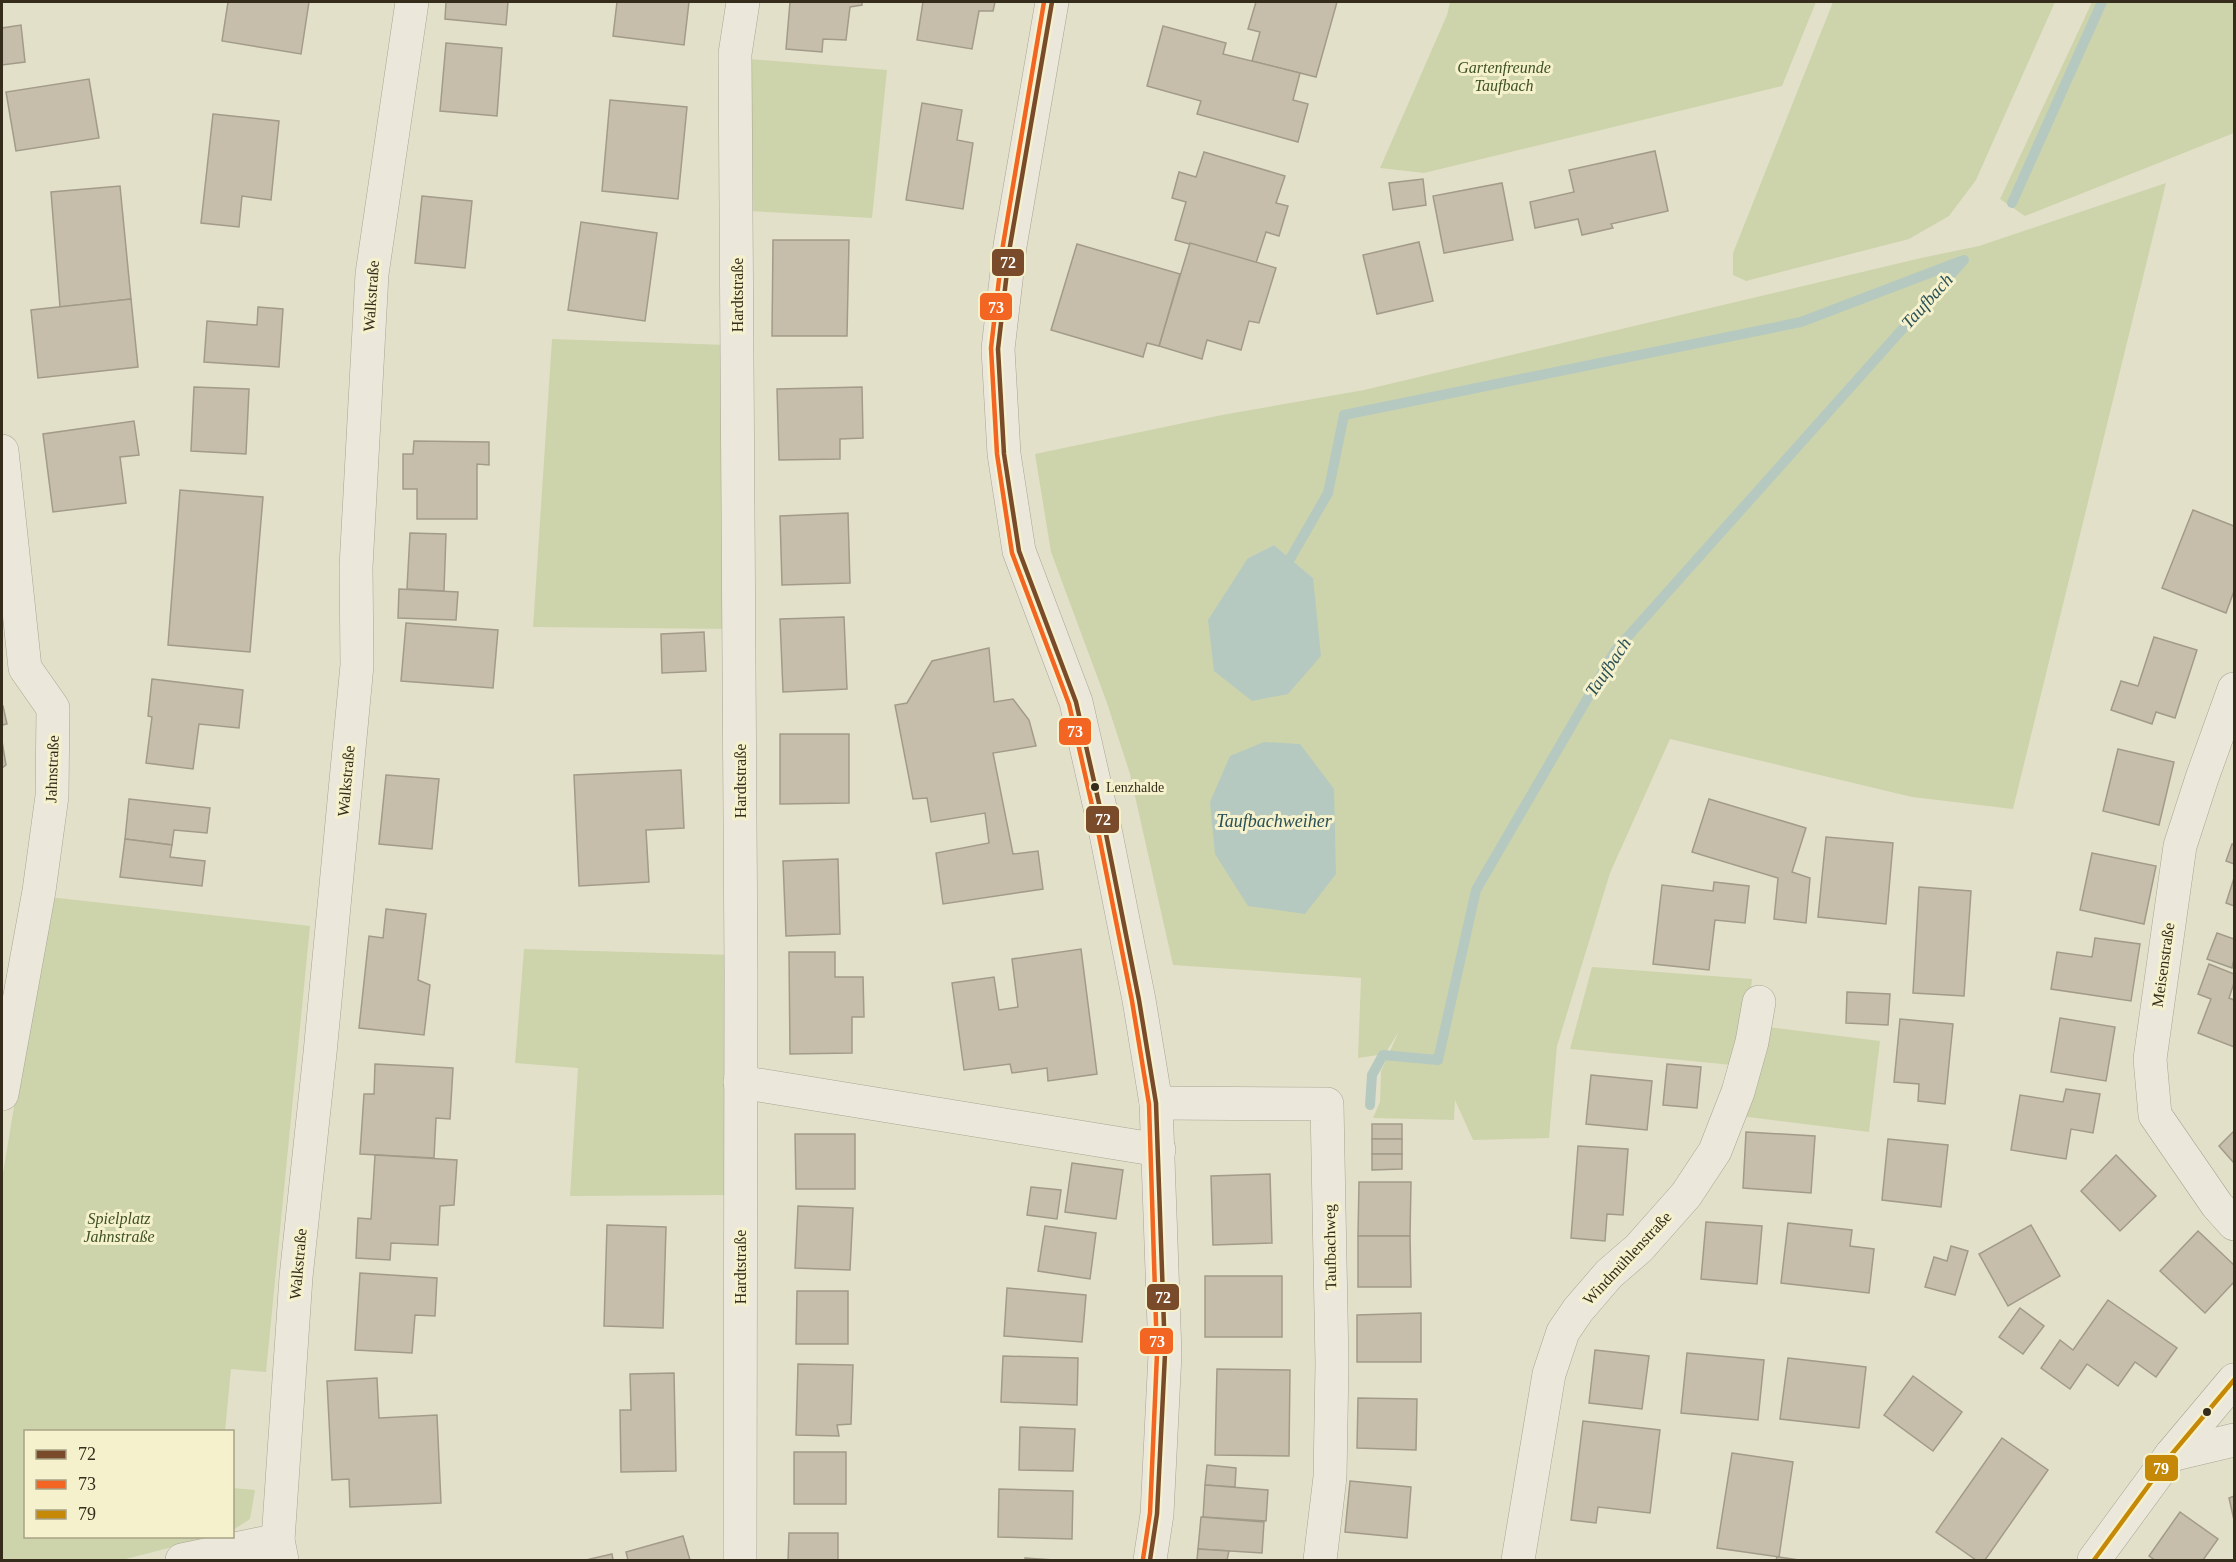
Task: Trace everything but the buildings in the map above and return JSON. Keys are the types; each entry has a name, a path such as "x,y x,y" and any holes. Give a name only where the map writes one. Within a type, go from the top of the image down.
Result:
{"street":[{"name":"Walkstraße","path":"280,1550 296,1277 357,665 356,567 372,274 412,2"},
{"name":"Hardtstraße","path":"740,1560 735,54 743,2"},
{"path":"1052,2 1010,246 998,349 1004,454 1019,551 1076,702 1106,834 1139,1000 1156,1103 1165,1354 1157,1514 1150,1560"},
{"name":"Jahnstraße","path":"2,451 25,668 53,708 52,796 39,891 2,1094"},
{"name":"Meisenstraße","path":"2235,689 2180,846 2150,1059 2155,1115 2217,1204 2235,1224"},
{"name":"Windmühlenstraße","path":"1518,1560 1549,1374 1563,1332 1578,1310 1609,1274 1639,1248 1686,1195 1715,1151 1738,1092 1752,1042 1759,1002"},
{"path":"740,1082 1159,1150"},
{"name":"Taufbachweg","path":"1156,1103 1328,1104 1331,1454 1320,1560"},
{"path":"2094,1560 2171,1455 2235,1380"},
{"path":"2171,1455 2235,1440"},
{"path":"182,1560 280,1550"}],"green space":[{"name":"Gartenfreunde Taufbach","path":"1450,2 1816,2 1782,86 1424,173 1380,168 1447,15"},
{"path":"1833,2 2055,2 1976,180 1949,216 1909,239 1746,281 1733,275 1733,253"},
{"path":"2092,2 2234,2 2234,133 2025,216 2000,199"},
{"path":"748,59 887,70 872,218 749,211"},
{"path":"2166,183 2013,809 1912,797 1670,739 1610,873 1557,1046 1549,1138 1473,1140 1455,1100 1454,1120 1373,1118 1380,1102 1381,1071 1399,1031 1385,1054 1358,1058 1361,978 1173,965 1130,774 1107,703 1051,552 1035,454 1222,415 1364,390 1979,246","holes":["1274,545 1313,578 1248,558"]},
{"path":"552,339 728,345 730,629 533,627"},
{"name":"Spielplatz Jahnstraße","path":"49,897 310,926 266,1372 231,1369 225,1430 24,1430 24,1538 207,1538 122,1560 2,1560 2,1179"},
{"path":"524,949 734,955 732,1195 570,1196 578,1068 515,1063"},
{"path":"1592,967 1752,979 1742,1066 1570,1049"},
{"path":"1761,1026 1880,1041 1869,1132 1740,1116"},
{"path":"234,1488 255,1490 250,1519 234,1529"}],"water":[{"path":"1274,545 1313,578 1321,656 1288,694 1252,701 1214,671 1208,620 1248,558"},
{"name":"Taufbachweiher","path":"1264,742 1300,744 1334,789 1336,874 1305,914 1248,906 1215,854 1210,802 1230,756"}],"waterway":[{"name":"Taufbach","path":"2012,203 2102,2"},
{"name":"Taufbach","path":"1370,1105 1372,1075 1383,1055 1438,1060 1476,890 1615,651 1964,260"},
{"path":"1290,559 1328,493 1344,415 1801,322 1961,261"}],"transit line":[{"name":"73","path":"1044,2 1003,245 991,348 997,454 1012,553 1069,704 1099,836 1132,1001 1149,1104 1157,1354 1150,1513 1143,1559"},
{"name":"72","path":"1052,2 1010,246 998,349 1004,454 1019,551 1076,702 1106,834 1139,1000 1156,1103 1165,1354 1157,1514 1150,1560"},
{"name":"79","path":"2094,1560 2171,1455 2234,1380"}],"place":[{"name":"Lenzhalde","path":"1095,787"}]}
